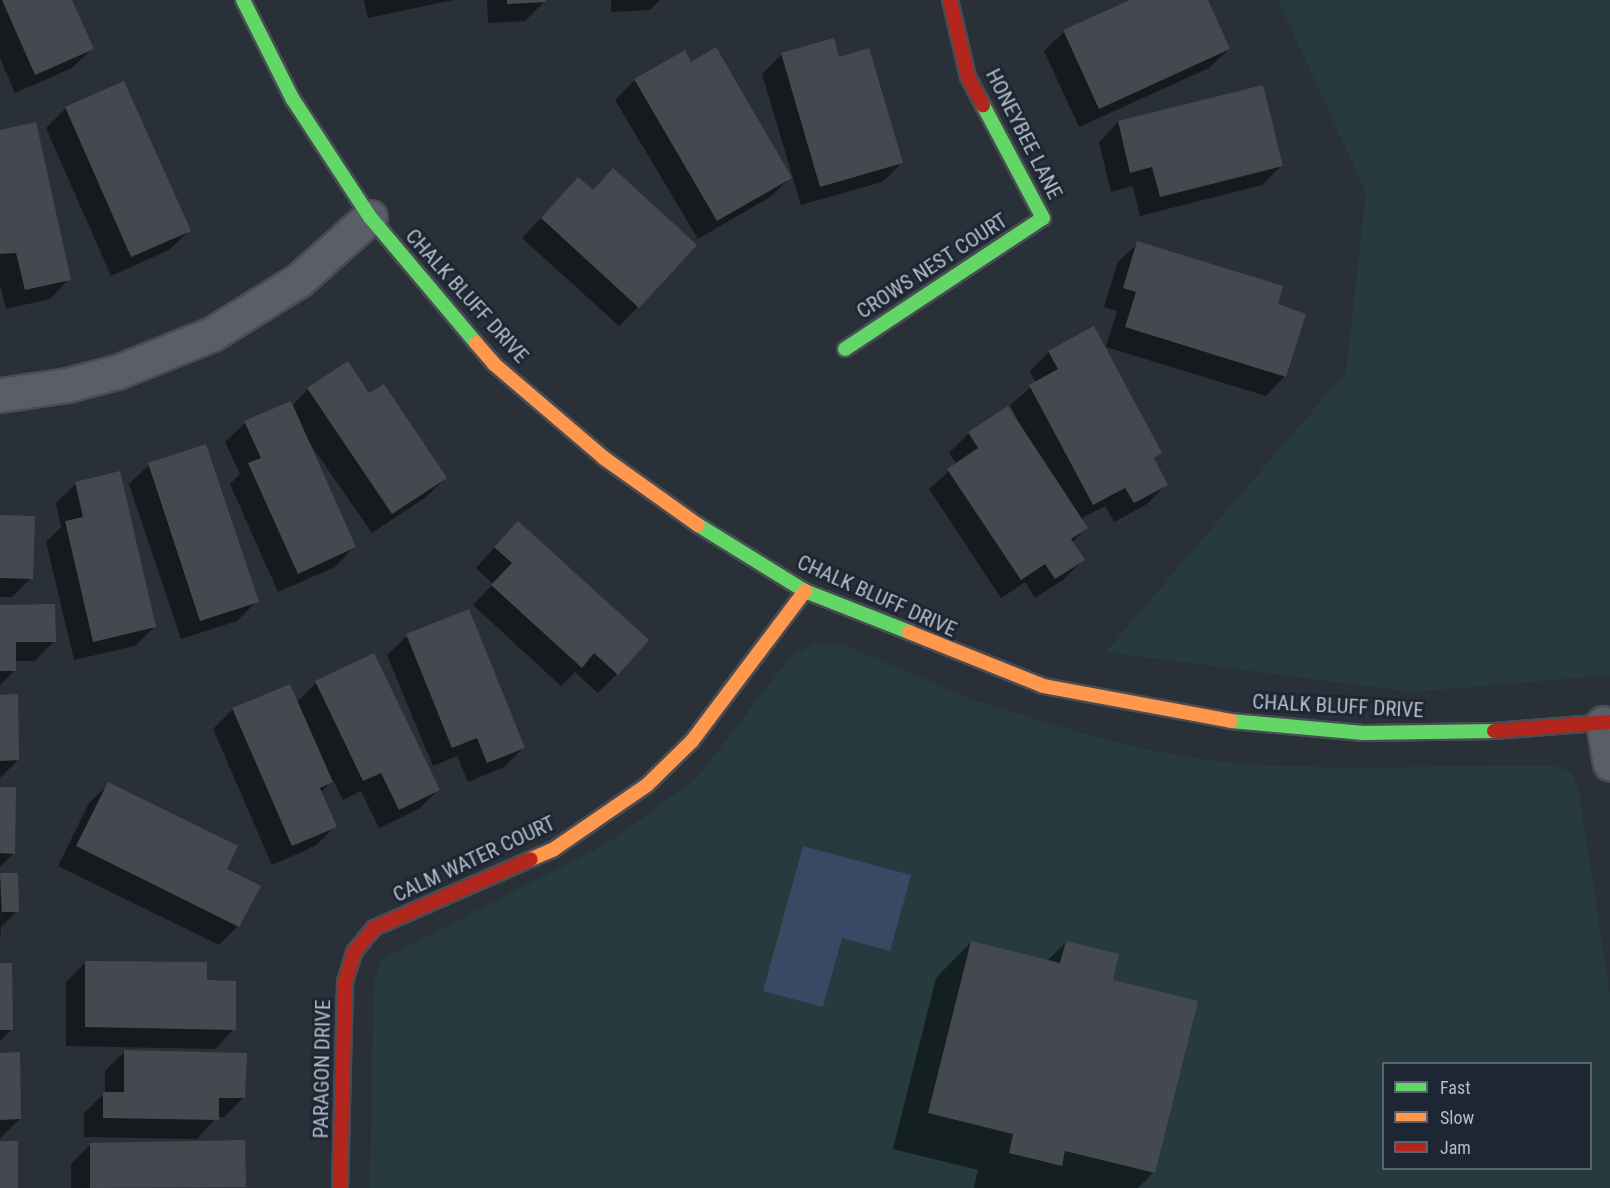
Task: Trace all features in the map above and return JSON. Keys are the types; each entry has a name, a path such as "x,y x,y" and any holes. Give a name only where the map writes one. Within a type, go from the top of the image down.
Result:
{"street":[{"name":"CHALK BLUFF DRIVE","path":"243,0 292,98 370,217 494,364 604,458 652,492 805,591 1043,686 1180,712 1278,728 1363,733 1473,733 1607,723"},
{"name":"HONEYBEE LANE","path":"950,0 968,77 1043,218"},
{"path":"0,395 67,385 117,372 212,334 299,280 370,217"},
{"name":"CROWS NEST COURT","path":"845,349 1043,218"},
{"name":"CALM WATER COURT","path":"354,952 375,928 554,849 647,785 692,741 805,591"},
{"path":"1607,723 1610,763"},
{"name":"PARAGON DRIVE","path":"340,1188 345,982 354,952"}],"green space":[{"path":"1278,0 1610,0 1610,675 1412,692 1106,652 1346,372 1366,192"},
{"path":"815,644 842,644 971,699 1098,738 1174,755 1239,764 1342,768 1551,765 1571,772 1578,786 1610,994 1610,1188 370,1188 374,980 381,960 608,843 697,778 791,656"}],"water":[{"path":"803,846 911,875 890,951 842,938 823,1007 763,991"}],"building":[{"path":"2,0 72,0 94,49 35,75"},
{"path":"507,0 546,0 546,2 507,4"},
{"path":"1130,0 1208,0 1230,49 1099,109 1063,30"},
{"path":"834,38 839,57 869,48 903,163 820,187 781,53"},
{"path":"716,47 792,178 717,221 634,79 685,50 691,62"},
{"path":"124,81 191,231 131,257 65,107"},
{"path":"1263,85 1283,166 1160,197 1152,167 1130,173 1118,121"},
{"path":"36,122 71,280 25,290 16,253 0,254 0,130"},
{"path":"613,168 697,245 639,308 541,218 578,177 593,190"},
{"path":"1137,241 1283,286 1278,304 1306,314 1286,377 1125,327 1136,292 1123,288"},
{"path":"1094,326 1162,453 1154,458 1168,485 1134,503 1125,488 1093,505 1029,385 1058,369 1048,351"},
{"path":"348,361 369,393 384,384 447,478 392,514 307,388"},
{"path":"291,401 356,547 298,574 248,463 261,458 244,421"},
{"path":"1008,406 1088,528 1071,539 1085,560 1055,579 1045,564 1021,580 947,469 978,448 968,432"},
{"path":"206,444 259,602 200,621 148,463"},
{"path":"120,471 156,627 93,642 65,521 83,517 75,482"},
{"path":"0,515 35,516 33,579 0,578"},
{"path":"518,521 649,640 618,675 594,653 582,668 491,585 512,563 494,547"},
{"path":"55,604 56,642 16,642 16,671 0,671 0,605"},
{"path":"469,609 525,748 487,763 477,738 452,748 406,634"},
{"path":"374,653 440,790 399,810 381,773 363,781 315,681"},
{"path":"290,684 333,782 320,788 337,827 292,846 232,708"},
{"path":"18,694 19,760 0,761 0,695"},
{"path":"108,782 238,846 227,869 261,886 239,927 76,846"},
{"path":"0,787 16,787 15,854 0,853"},
{"path":"0,873 18,873 19,912 2,912 3,940"},
{"path":"971,941 1060,963 1066,941 1119,954 1113,980 1198,1001 1155,1173 1065,1151 1062,1166 1009,1153 1013,1134 928,1113"},
{"path":"85,961 207,962 207,980 236,981 236,1030 85,1027"},
{"path":"0,963 12,963 13,1030 0,1030"},
{"path":"124,1050 247,1053 245,1098 219,1098 219,1120 103,1118 103,1092 124,1092"},
{"path":"20,1052 21,1119 0,1120 0,1053"},
{"path":"245,1140 246,1187 90,1188 90,1143"},
{"path":"0,1141 18,1141 18,1188 0,1188"}],"traffic: fast":[{"path":"243,0 292,98 370,217 476,343"},
{"path":"845,349 1043,218 983,105"},
{"path":"698,525 805,591 909,632"},
{"path":"1231,721 1363,733 1494,731"}],"traffic: slow":[{"path":"476,343 494,364 604,458 698,525"},
{"path":"531,859 554,849 647,785 692,741 805,591"},
{"path":"909,632 1043,686 1231,721"}],"traffic: jam":[{"path":"950,0 968,77 983,105"},
{"path":"1494,731 1610,722"},
{"path":"340,1188 345,982 354,952 374,928 531,859"}]}
